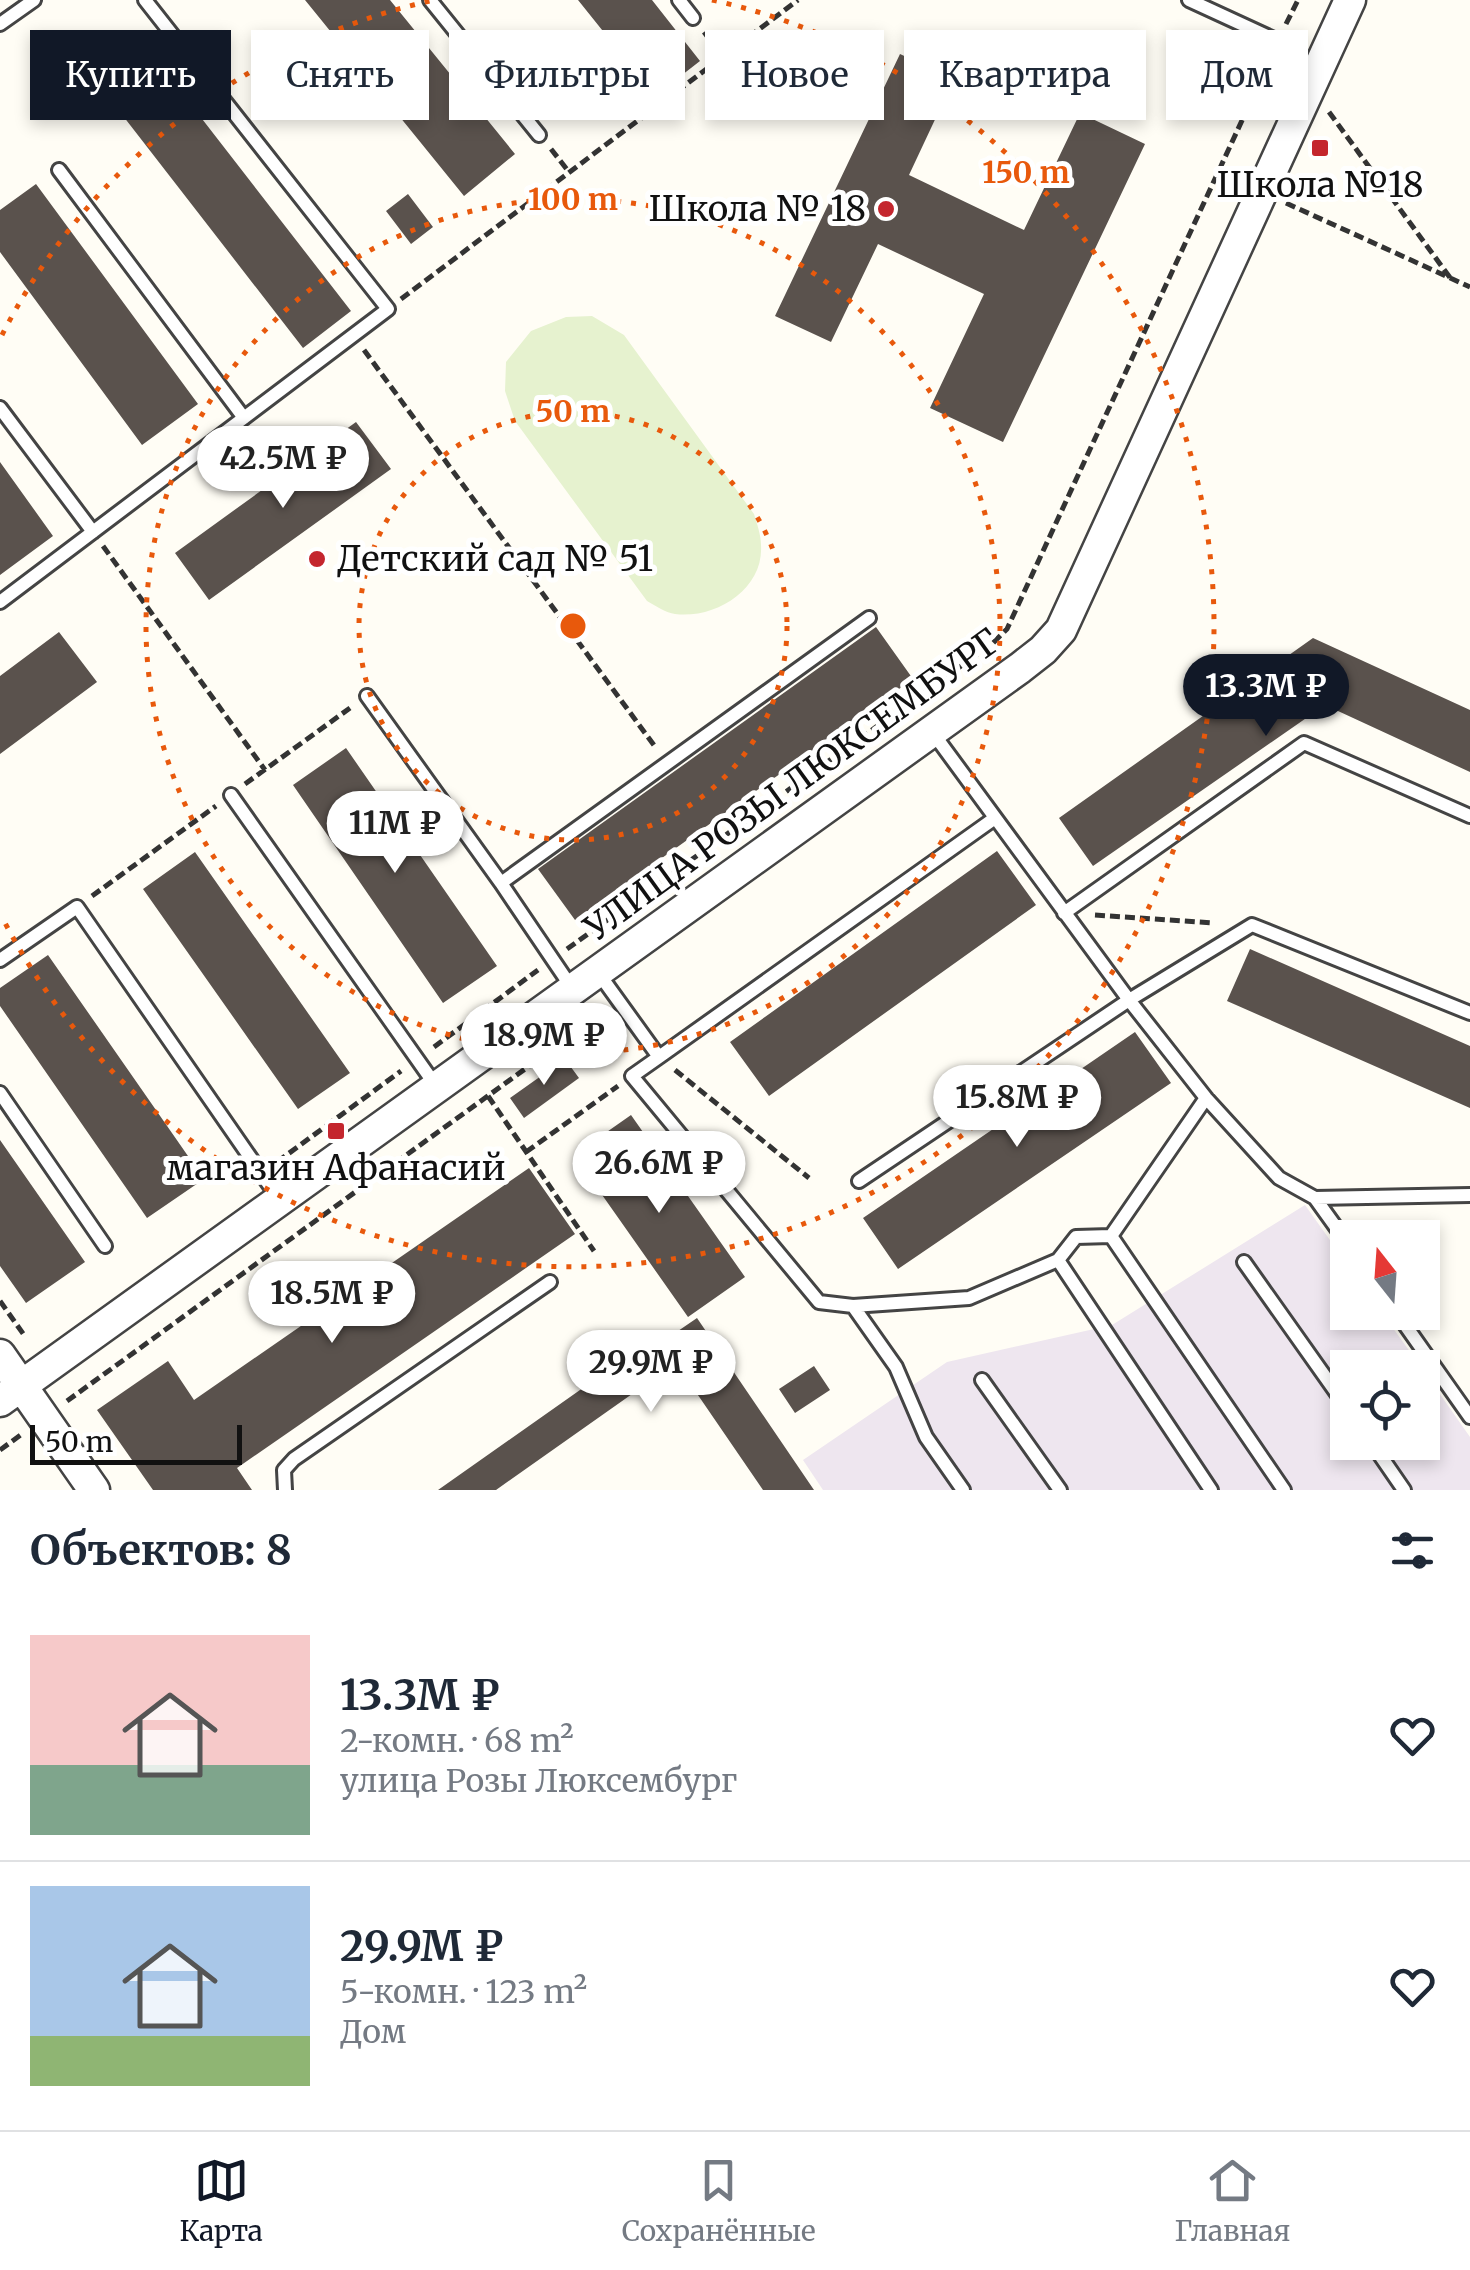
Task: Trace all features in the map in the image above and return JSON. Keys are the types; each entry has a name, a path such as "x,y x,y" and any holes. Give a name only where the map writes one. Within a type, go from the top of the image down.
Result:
{"street":[{"name":"УЛИЦА РОЗЫ ЛЮКСЕМБУРГ","path":"11,1394 1053,640 1061,630 1350,0"},
{"path":"0,1355 11,1394 44,1418 94,1490"}],"lane":[{"path":"0,24 34,0"},
{"path":"0,602 388,309 145,0"},
{"path":"430,0 540,135"},
{"path":"679,0 693,18"},
{"path":"1188,0 1254,30"},
{"path":"59,170 244,418"},
{"path":"0,408 93,532"},
{"path":"500,882 869,618"},
{"path":"368,696 553,960 619,1001 659,1057"},
{"path":"932,730 1064,913 1206,1098 1279,1178 1316,1198 1331,1220"},
{"path":"1064,913 1304,744 1470,816"},
{"path":"231,795 436,1086"},
{"path":"995,818 632,1076 818,1302 853,1306 970,1298 1058,1260 1076,1238 1112,1236"},
{"path":"0,960 77,907 279,1200"},
{"path":"859,1182 1129,1000 1252,925 1470,1013"},
{"path":"0,1093 105,1246"},
{"path":"1112,1236 1206,1098"},
{"path":"1316,1198 1470,1194"},
{"path":"1112,1236 1284,1490"},
{"path":"1058,1260 1211,1490"},
{"path":"1244,1262 1330,1384"},
{"path":"285,1490 284,1470 294,1459 550,1282"},
{"path":"853,1306 896,1367 926,1436 963,1490"},
{"path":"1409,1330 1470,1417"},
{"path":"982,1380 1060,1490"},
{"path":"1383,1460 1404,1490"}],"path":[{"path":"759,30 798,0"},
{"path":"693,18 705,34"},
{"path":"388,309 705,71"},
{"path":"1310,86 1451,279"},
{"path":"262,1174 1007,629 1242,120"},
{"path":"540,135 570,173"},
{"path":"1260,192 1470,287"},
{"path":"353,335 667,763"},
{"path":"93,532 265,770"},
{"path":"1064,913 1252,925"},
{"path":"44,1418 619,1001"},
{"path":"659,1057 808,1178"},
{"path":"526,1152 632,1076"},
{"path":"488,1096 594,1250"}],"shaded area":[{"path":"1305,1205 1330,1240 1330,1330 1394,1330 1409,1350 1330,1350 1330,1460 1440,1460 1440,1394 1470,1437 1470,1490 823,1490 803,1460 947,1362 1112,1325"}],"green space":[{"path":"592,316 624,335 754,514 761,541 755,575 721,606 706,612 675,614 647,601 515,421 505,391 506,362 531,331 566,317"}],"building":[{"path":"305,0 390,0 414,30 329,30"},
{"path":"578,0 652,0 676,30 602,30"},
{"path":"685,42 700,61 685,73"},
{"path":"429,48 449,73 449,120 487,120 515,154 464,196 402,120 429,120"},
{"path":"900,54 904,56 904,120 935,120 909,175 1024,230 1077,120 1095,120 1145,144 1003,442 930,408 984,294 878,244 831,342 775,316 869,120 884,120 884,88"},
{"path":"126,120 203,120 351,311 303,348"},
{"path":"36,184 198,404 142,445 0,252 0,210"},
{"path":"408,194 433,227 411,244 386,211"},
{"path":"356,422 391,469 209,600 175,553"},
{"path":"0,462 53,536 0,575"},
{"path":"876,627 913,679 575,920 538,869"},
{"path":"59,632 97,682 0,754 0,676"},
{"path":"1313,638 1470,710 1470,772 1325,705 1093,866 1059,818"},
{"path":"346,748 497,966 443,1003 293,785"},
{"path":"997,851 1036,905 769,1096 730,1042"},
{"path":"195,852 350,1073 298,1109 143,889"},
{"path":"1250,949 1470,1046 1470,1108 1227,1001"},
{"path":"48,955 204,1179 147,1218 0,1006 0,988"},
{"path":"1135,1032 1171,1083 898,1269 863,1218"},
{"path":"565,1059 579,1078 524,1118 510,1098"},
{"path":"631,1115 745,1277 688,1317 574,1155"},
{"path":"0,1140 85,1262 26,1303 0,1266"},
{"path":"529,1168 575,1234 237,1468 252,1490 153,1490 97,1410 168,1361 194,1400"},
{"path":"697,1318 814,1490 763,1490 676,1363 496,1490 438,1490 658,1335 662,1342"},
{"path":"814,1366 830,1390 795,1413 779,1389"}],"place":[{"name":"Школа №18","path":"1320,148"},
{"name":"Школа № 18","path":"886,209"},
{"name":"Детский сад № 51","path":"317,559"},
{"name":"магазин Афанасий","path":"336,1131"}]}
